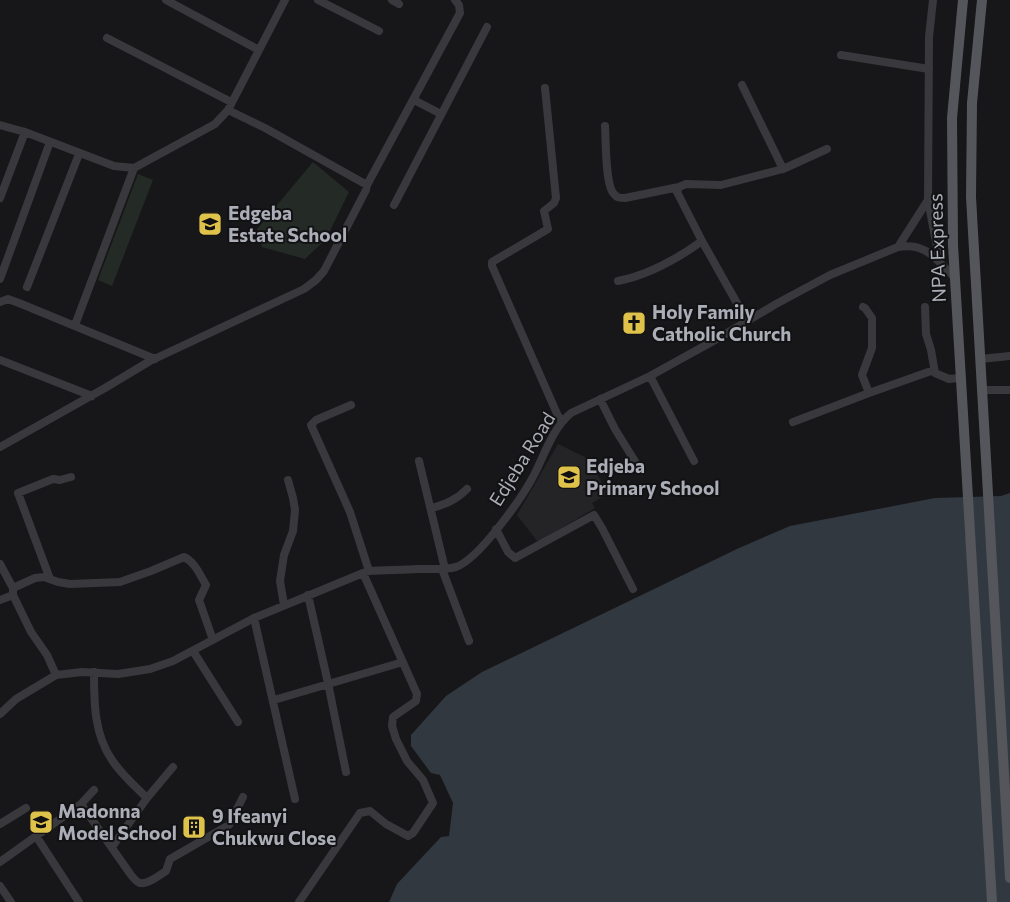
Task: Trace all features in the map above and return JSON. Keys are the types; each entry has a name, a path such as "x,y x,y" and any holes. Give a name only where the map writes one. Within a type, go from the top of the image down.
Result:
{"main road":[{"name":"NPA Express","path":"962,0 952,118 951,172 954,278 992,902"},
{"name":"NPA Express","path":"982,0 972,103 973,244 1010,878"}],"street":[{"path":"166,0 259,50"},
{"path":"0,125 25,132 114,166 126,169 134,168 215,124 229,106 286,0"},
{"path":"318,0 379,31"},
{"path":"0,447 156,358 304,289 316,280 330,260 367,185 460,13 459,5 455,0"},
{"path":"933,0 929,69 928,200 940,262"},
{"path":"394,205 487,27"},
{"path":"107,38 367,185"},
{"path":"841,55 929,69"},
{"path":"742,85 783,169"},
{"path":"545,88 556,198 554,203 544,211 548,229 492,262 492,266 530,356 562,421"},
{"path":"414,100 441,114"},
{"path":"605,126 607,171 612,193 617,197 625,198 686,184 721,185 783,169 827,149"},
{"path":"0,198 25,132"},
{"path":"0,279 50,142"},
{"path":"28,287 79,154"},
{"path":"75,325 134,168"},
{"path":"679,187 677,192 747,321"},
{"path":"898,247 928,200"},
{"path":"618,281 651,272 702,241"},
{"name":"Edjeba Road","path":"0,714 16,699 56,675 71,672 118,674 150,668 173,661 254,618 366,572 444,569 463,564 472,558 496,529 534,476 562,421 582,407 650,376 830,275 898,247 909,245 922,248 940,262 954,278"},
{"path":"0,302 8,299 156,358"},
{"path":"863,307 872,320 872,348 862,375 869,393"},
{"path":"925,307 926,334 935,373 949,379 960,378"},
{"path":"980,359 1010,356"},
{"path":"0,360 92,396"},
{"path":"793,422 934,370"},
{"path":"650,376 694,461"},
{"path":"981,390 1010,390"},
{"path":"600,399 615,429 636,463"},
{"path":"299,902 360,813 370,810 386,824 408,836 413,833 432,803 423,780 407,761 392,726 393,717 417,698 366,572 350,512 311,425 316,420 351,405"},
{"path":"419,462 432,508 444,569 469,641"},
{"path":"50,579 18,493 53,479 60,480 72,476"},
{"path":"284,605 280,581 284,555 293,531 295,510 288,480"},
{"path":"432,508 450,503 467,489"},
{"path":"496,529 508,552 515,558 594,515 633,589"},
{"path":"0,600 34,578 44,577 70,584 120,582 184,557 197,569 206,585 199,600 213,640"},
{"path":"0,564 31,632 47,655 56,675"},
{"path":"308,595 346,772"},
{"path":"254,618 295,799"},
{"path":"193,651 238,722"},
{"path":"274,700 403,662"},
{"path":"94,672 94,706 97,723 105,746 111,760 147,798"},
{"path":"112,847 147,798 173,767"},
{"path":"0,862 81,804 94,790"},
{"path":"81,804 138,883 147,882 166,871 170,859 229,825 243,797"},
{"path":"0,824 26,808"},
{"path":"36,836 79,902"},
{"path":"0,886 11,902"}],"shaded area":[{"path":"313,162 349,192 326,239 305,259 262,247 257,229"},
{"path":"138,174 153,180 112,286 98,280"},
{"name":"Edjeba Primary School","path":"558,444 591,460 607,494 592,503 595,508 538,542 517,515"},
{"path":"1010,493 1010,902 389,902 397,884 441,837 449,836 453,803 440,775 431,773 411,746 411,735 446,696 482,672 739,548 790,526 935,498 1001,496"}],"place":[{"name":"Edgeba Estate School","path":"210,224"},
{"name":"Holy Family Catholic Church","path":"634,323"},
{"name":"Edjeba Primary School","path":"569,477"},
{"name":"Madonna Model School","path":"41,822"},
{"name":"9 Ifeanyi Chukwu Close","path":"194,827"}]}
